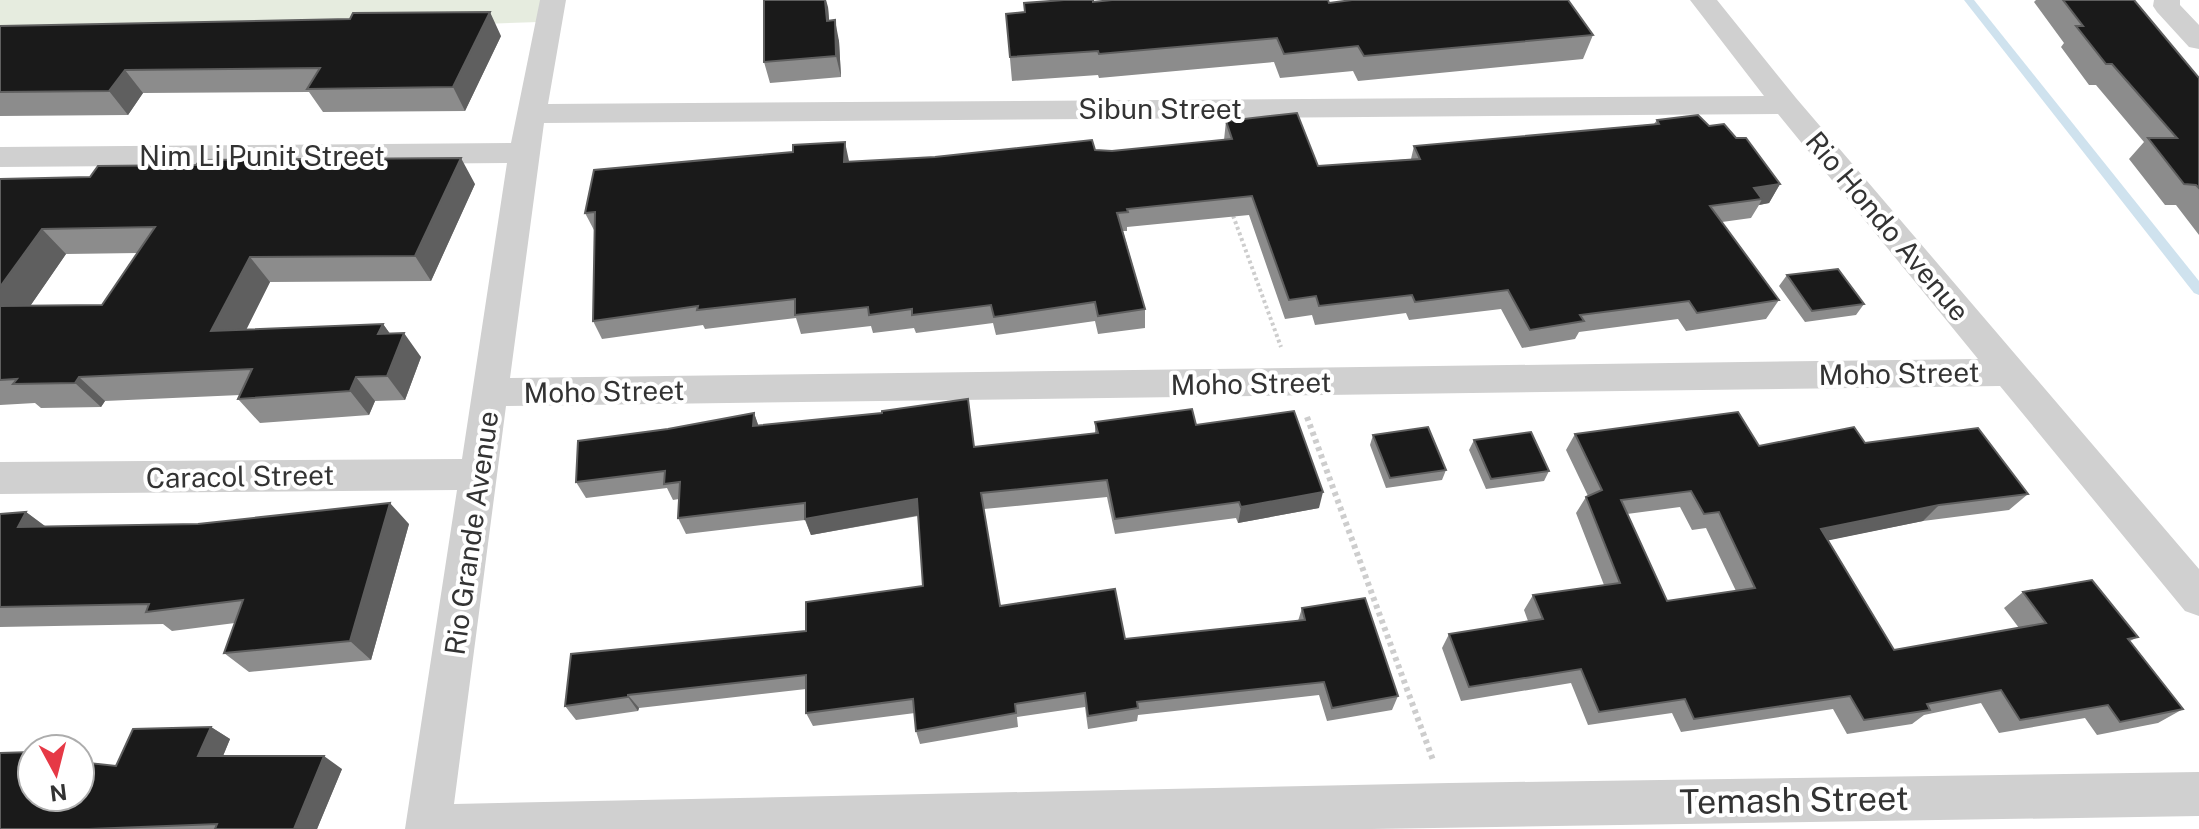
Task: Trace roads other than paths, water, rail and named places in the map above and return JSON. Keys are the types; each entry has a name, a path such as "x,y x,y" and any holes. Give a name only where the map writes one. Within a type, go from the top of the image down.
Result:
{"street":[{"name":"Rio Grande Avenue","path":"428,828 524,153 553,0"},
{"name":"Rio Hondo Avenue","path":"1703,0 1786,105 2199,598"},
{"path":"2167,0 2166,6 2199,41"},
{"name":"Sibun Street","path":"533,114 1786,105"},
{"name":"Nim Li Punit Street","path":"0,157 524,153"},
{"name":"Moho Street","path":"492,392 2011,372"},
{"name":"Caracol Street","path":"0,478 480,474"},
{"name":"Temash Street","path":"428,828 1465,804 2199,794"}],"waterway":[{"path":"1969,0 2199,290"}]}
